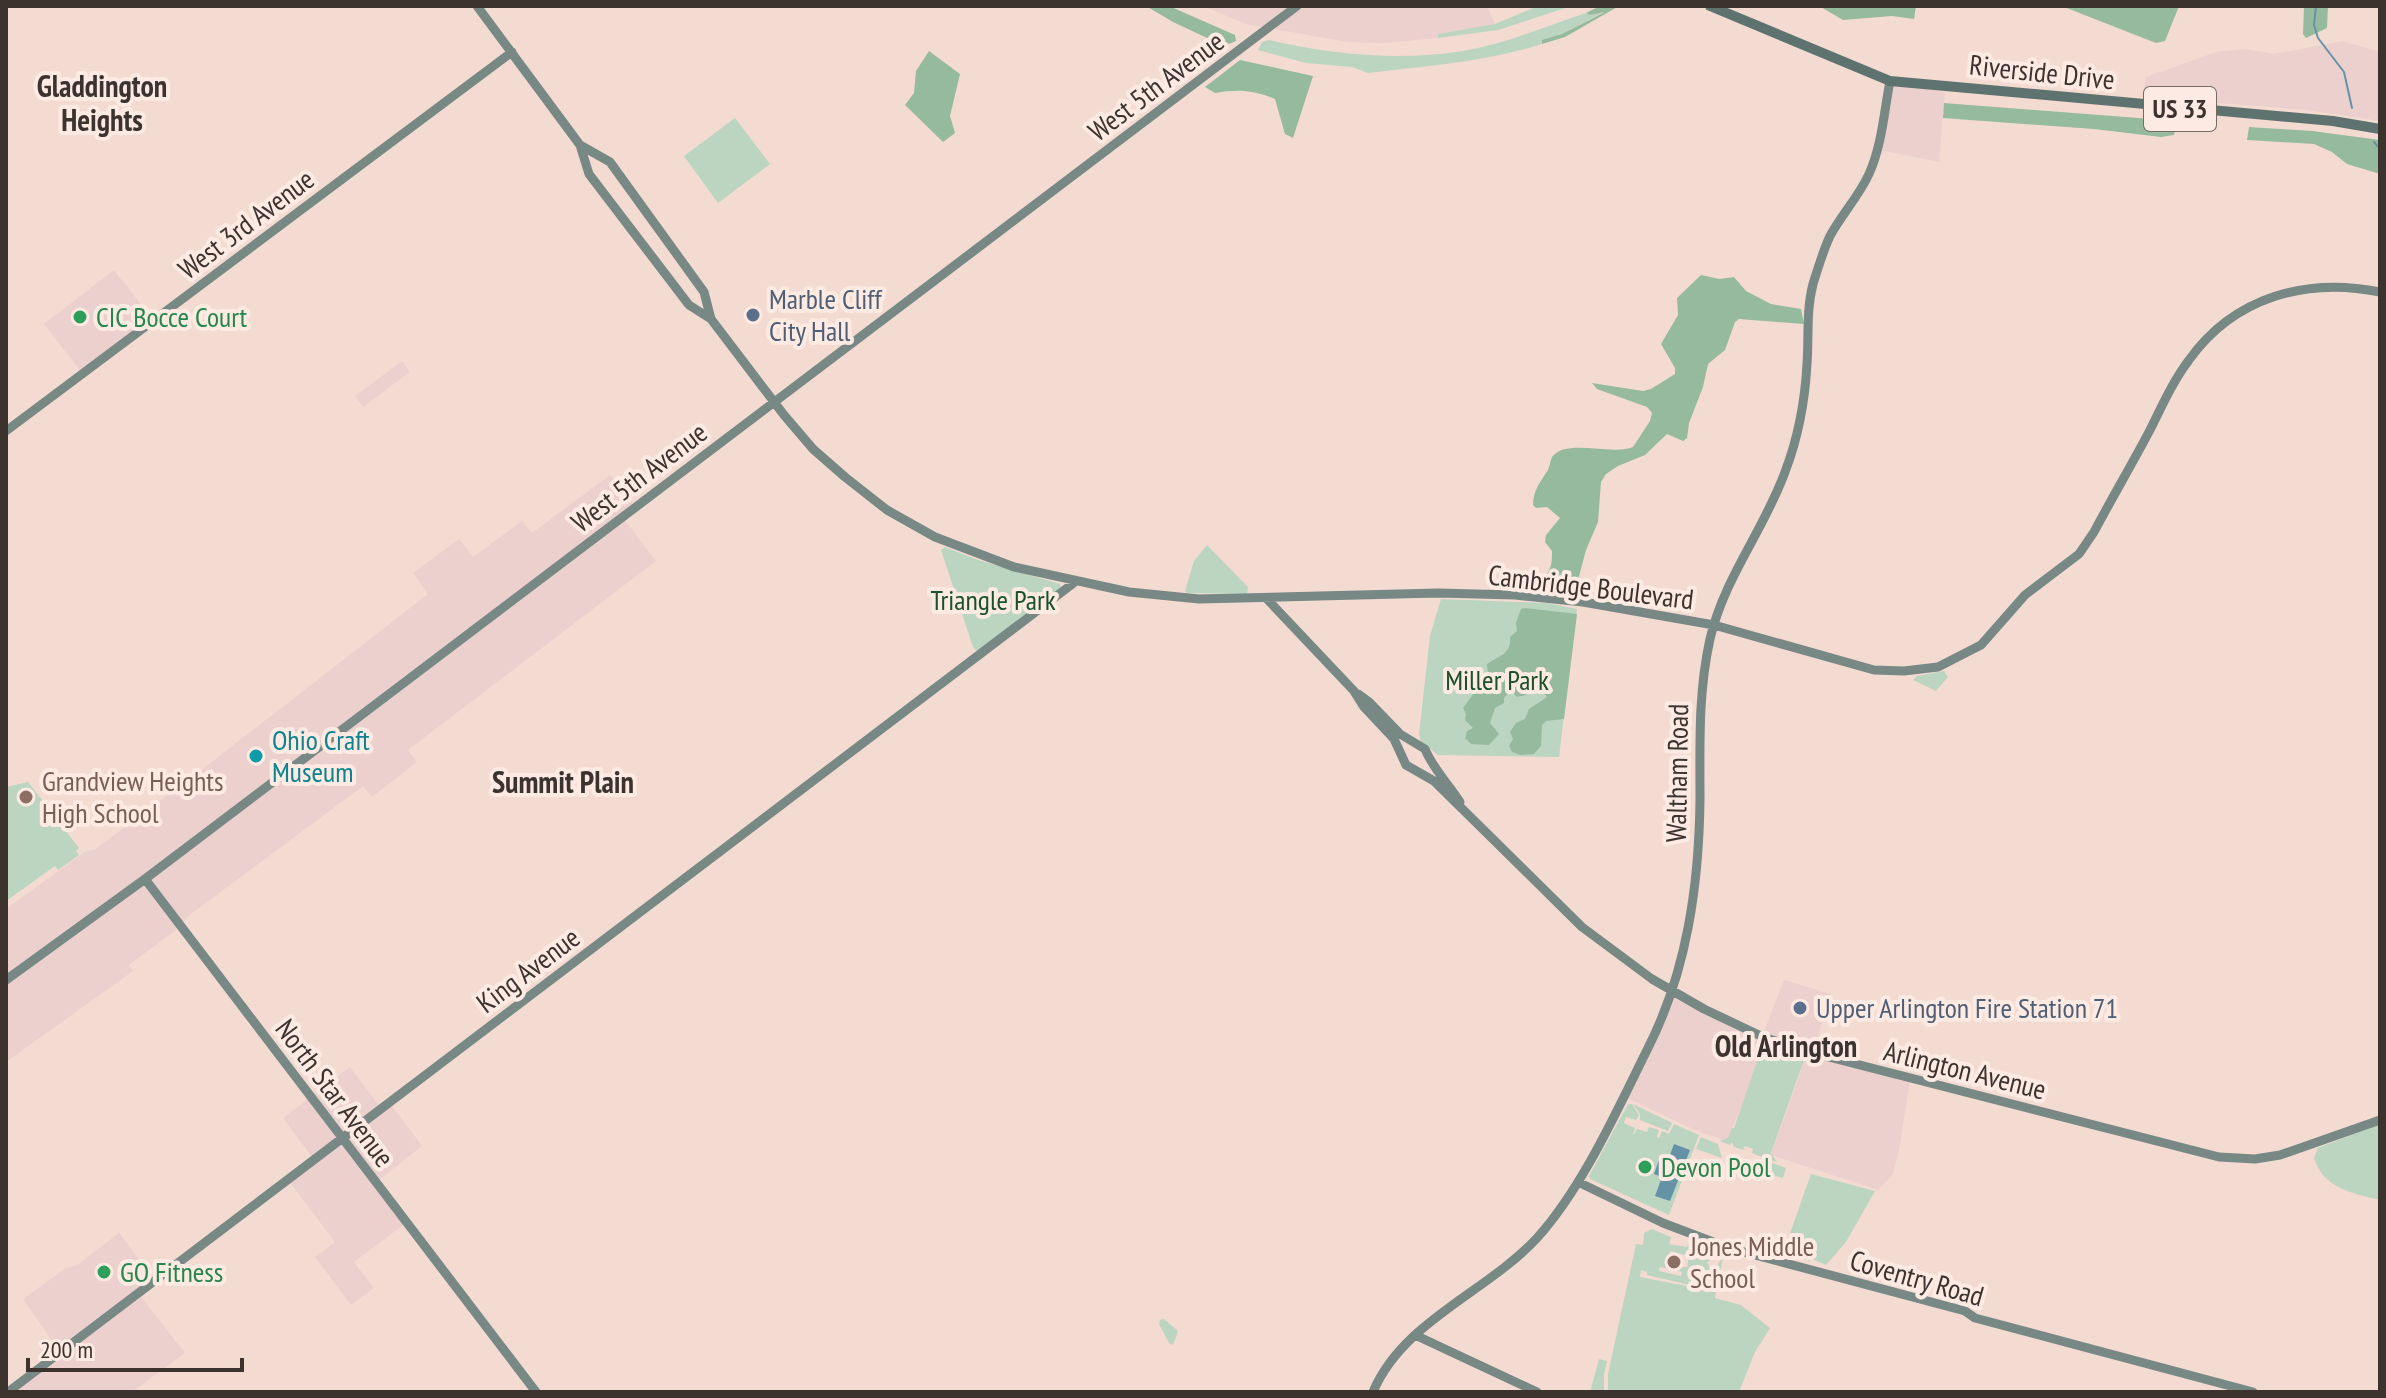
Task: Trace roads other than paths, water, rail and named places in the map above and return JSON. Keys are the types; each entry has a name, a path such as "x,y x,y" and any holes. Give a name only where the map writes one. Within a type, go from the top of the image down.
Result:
{"main road":[{"name":"US 33","path":"1710,6 1890,81"},
{"name":"Riverside Drive","path":"1890,81 2333,121 2380,129"}],"street":[{"name":"Cambridge Boulevard","path":"477,6 580,145 589,174 689,305 711,319 813,449 845,477 887,510 955,546 1014,567 1075,582 1161,596 1267,599 1438,593 1515,595 1583,602 1714,625 1874,670 1904,671 1938,667 1981,645 2025,595 2079,554 2181,371 2200,345 2222,325 2237,313 2270,297 2302,289 2336,286 2380,292"},
{"name":"West 5th Avenue","path":"6,980 145,879 1297,6"},
{"name":"West 3rd Avenue","path":"6,431 512,52"},
{"name":"Waltham Road","path":"1373,1392 1387,1365 1415,1335 1521,1254 1550,1221 1578,1182 1650,1045 1672,990 1693,904 1700,800 1701,683 1714,625 1735,571 1767,514 1787,468 1803,401 1808,308 1815,279 1830,237 1872,167 1890,81"},
{"name":"Cambridge Boulevard","path":"580,145 610,162 704,292 711,319"},
{"name":"King Avenue","path":"8,1392 1075,582"},
{"path":"1267,599 1354,691 1394,739 1409,767 1417,769 1424,766 1428,759 1425,749 1400,734 1354,691"},
{"path":"1404,758 1407,749 1415,745"},
{"name":"Arlington Avenue","path":"1428,759 1466,811"},
{"name":"Arlington Avenue","path":"1417,769 1466,811 1575,920 1635,967 1756,1034 1817,1054 2219,1157 2255,1159 2280,1155 2380,1120"},
{"name":"North Star Avenue","path":"145,879 536,1392"},
{"name":"Coventry Road","path":"1578,1182 1663,1223 1729,1248 2253,1392"},
{"path":"1415,1335 1536,1392"}],"water":[{"path":"1674,1144 1690,1150 1670,1201 1655,1196 1662,1177 1654,1174 1659,1160 1667,1163"}],"waterway":[{"path":"2316,6 2314,25 2318,38 2344,72 2352,108"},
{"path":"2374,142 2380,149"}],"place":[{"name":"Marble Cliff City Hall","path":"753,315"},
{"name":"CIC Bocce Court","path":"80,317"},
{"name":"Ohio Craft Museum","path":"256,756"},
{"name":"Grandview Heights High School","path":"26,797"},
{"name":"Upper Arlington Fire Station 71","path":"1800,1008"},
{"name":"Devon Pool","path":"1645,1167"},
{"name":"Jones Middle School","path":"1674,1262"},
{"name":"GO Fitness","path":"104,1272"}],"district":[{"name":"Gladdington Heights","path":"102,104"},
{"name":"Summit Plain","path":"563,783"},
{"name":"Old Arlington","path":"1786,1047"}],"park label":[{"name":"Triangle Park","path":"993,600"},
{"name":"Miller Park","path":"1497,680"}]}
